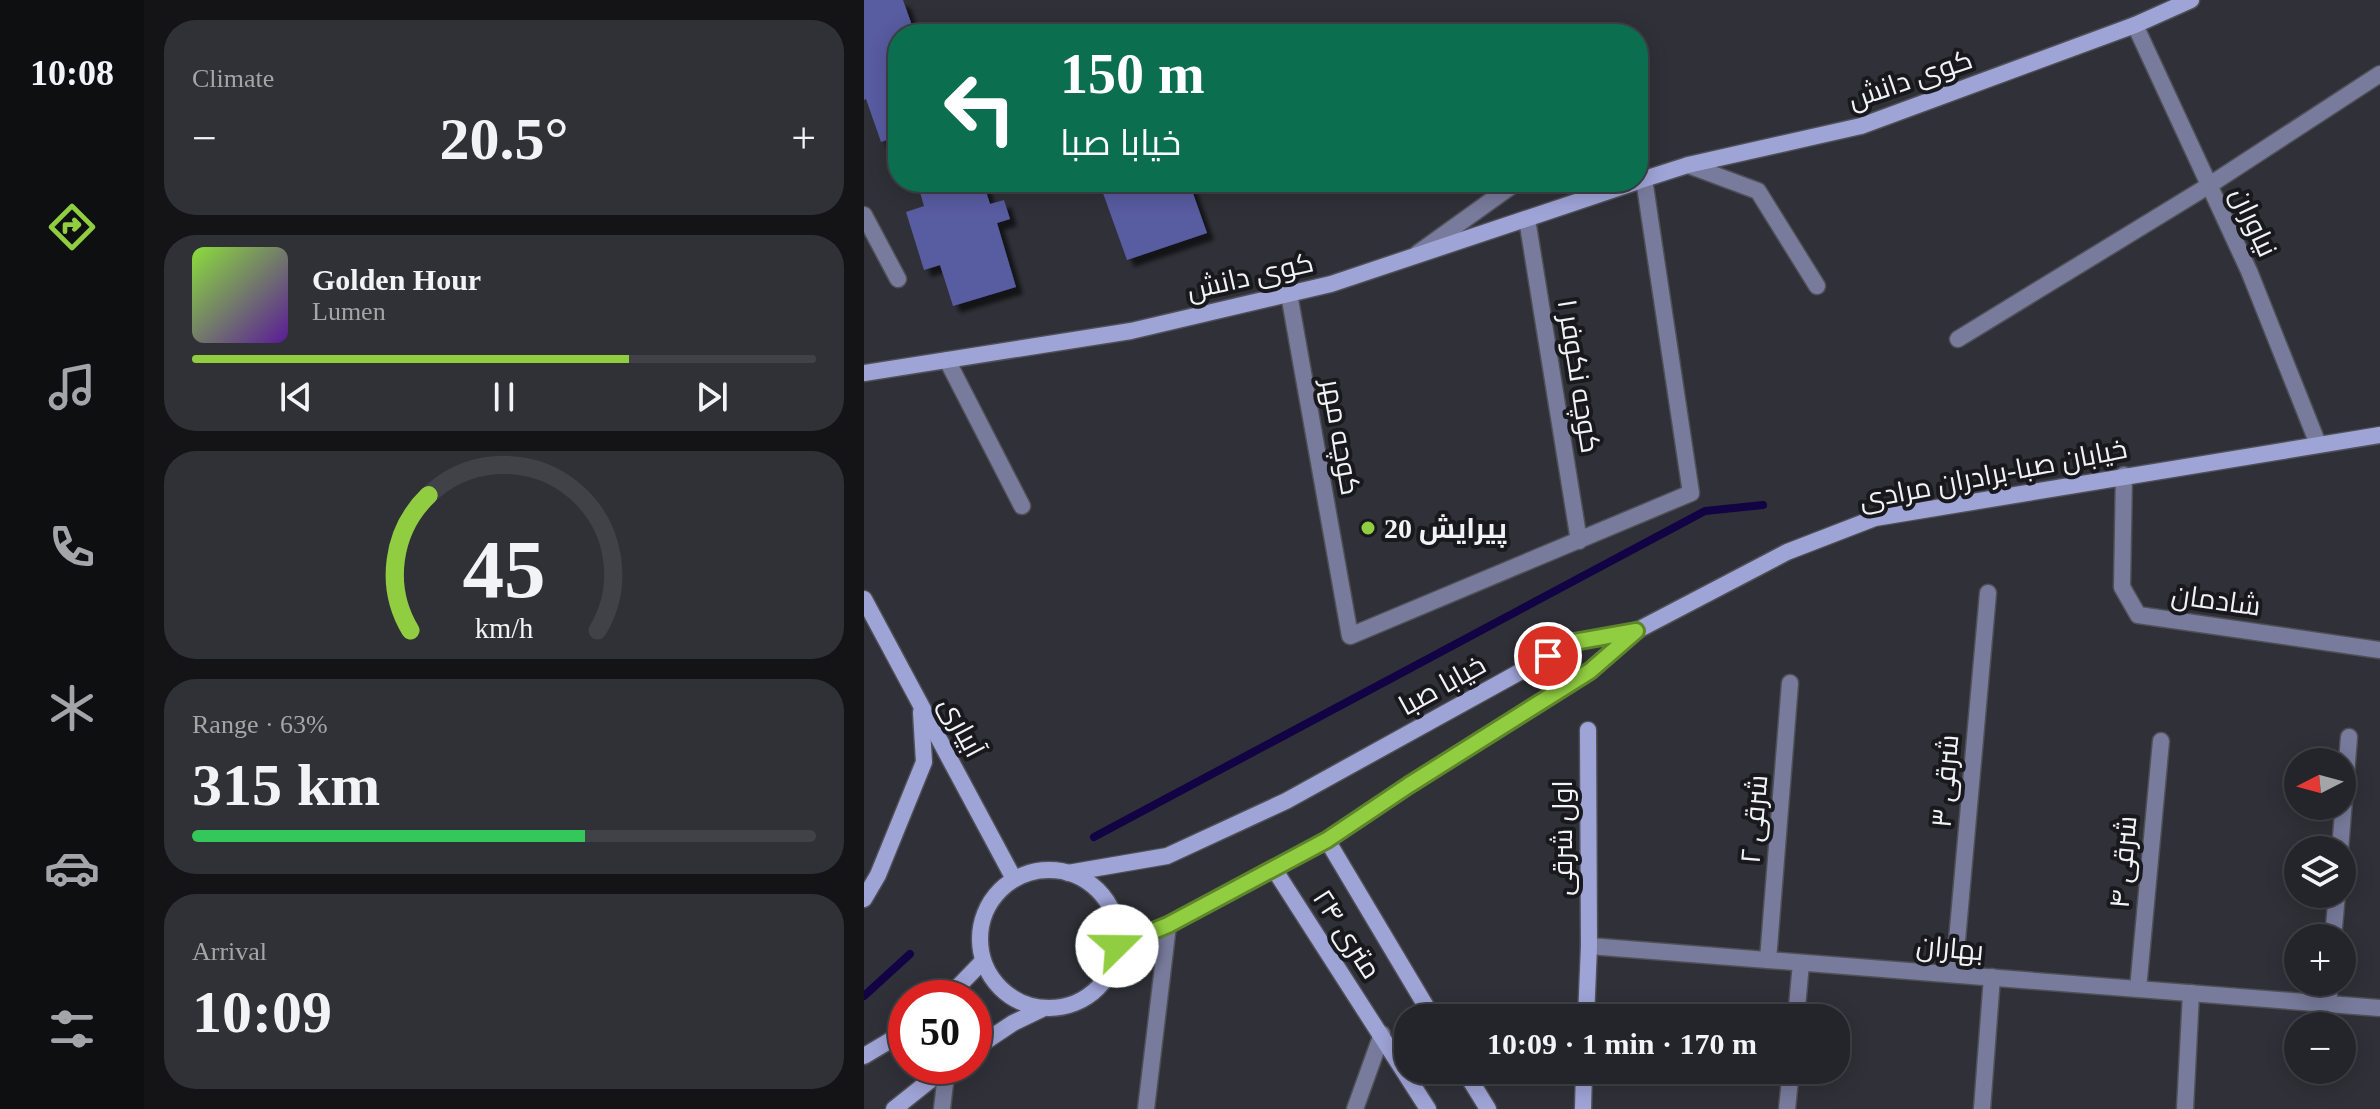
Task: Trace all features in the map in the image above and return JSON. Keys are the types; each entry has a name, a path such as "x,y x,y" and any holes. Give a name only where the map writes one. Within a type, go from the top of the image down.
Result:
{"main road":[{"name":"کوی دانش","path":"1648,178 1688,165 1861,126 2135,25 2191,0"},
{"name":"کوی دانش","path":"864,373 1131,331 1331,284 1607,192"},
{"name":"خیابان صبا-برادران مرادی","path":"1636,631 1787,552 1875,518 2380,435"},
{"name":"آبیاری","path":"864,599 1014,879"},
{"path":"1117,946 1168,925 1327,840 1590,671 1636,631"},
{"name":"خیابا صبا","path":"1068,873 1167,856 1286,801 1574,642 1636,631"},
{"path":"864,899 878,875 924,762 921,706"},
{"name":"اول شرقی","path":"1588,730 1589,946"},
{"name":"۲۴ متری","path":"1327,840 1425,1004"},
{"name":"۲۴ متری","path":"1274,869 1428,1109"},
{"path":"992,1037 1042,1009 1082,1001 1095,991 1111,970 1117,946 1114,919 1102,896 1080,878 1068,873 1042,870 1014,879 995,895 982,920 980,934 983,961 989,975 1005,994 1042,1009"},
{"path":"1587,1004 1589,946"},
{"path":"965,980 983,961"},
{"path":"864,1056 888,1042"},
{"path":"894,1109 925,1084"},
{"path":"1473,1084 1488,1109"},
{"path":"1583,1109 1584,1084"}],"street":[{"name":"نیاوران","path":"2135,25 2249,271 2318,444"},
{"path":"1958,339 2208,186 2380,74"},
{"path":"1688,165 1758,191 1817,286"},
{"path":"1413,257 1503,192"},
{"path":"1579,541 1691,493 1641,192"},
{"path":"864,215 898,279"},
{"name":"کوچه نکوفر ۱","path":"1527,219 1579,541"},
{"name":"کوچه مهر","path":"1289,294 1350,636 1579,541"},
{"path":"947,360 1022,506"},
{"name":"شادمان","path":"2124,475 2122,587 2138,615 2380,650"},
{"name":"۳ شرقی","path":"1954,974 1988,593"},
{"name":"۲ شرقی","path":"1768,960 1790,683"},
{"path":"2341,836 2349,737"},
{"name":"۴ شرقی","path":"2138,989 2161,741"},
{"path":"1146,1109 1168,925"},
{"name":"بهاران","path":"1589,946 2380,1008"},
{"path":"1797,1004 1801,963"},
{"path":"1982,1109 1992,977"},
{"path":"2185,1109 2191,993"},
{"path":"2328,1004 2329,996"},
{"path":"1355,1109 1382,1034"},
{"path":"942,1109 945,1084"},
{"path":"1787,1109 1790,1084"}],"building":[{"path":"864,0 903,0 911,24 888,24 888,140 881,142 864,100"},
{"path":"920,192 986,192 990,204 1004,200 1010,219 997,223 1016,287 953,306 940,265 924,270 906,212 924,206"},
{"path":"1103,192 1193,192 1207,233 1127,260"}],"waterway":[{"path":"1094,837 1705,511 1763,505"},
{"path":"864,996 910,954"}],"place":[{"name":"پیرایش 20","path":"1368,528"}],"route":[{"path":"1117,946 1168,925 1327,840 1590,671 1636,631 1574,642 1548,656"}]}
